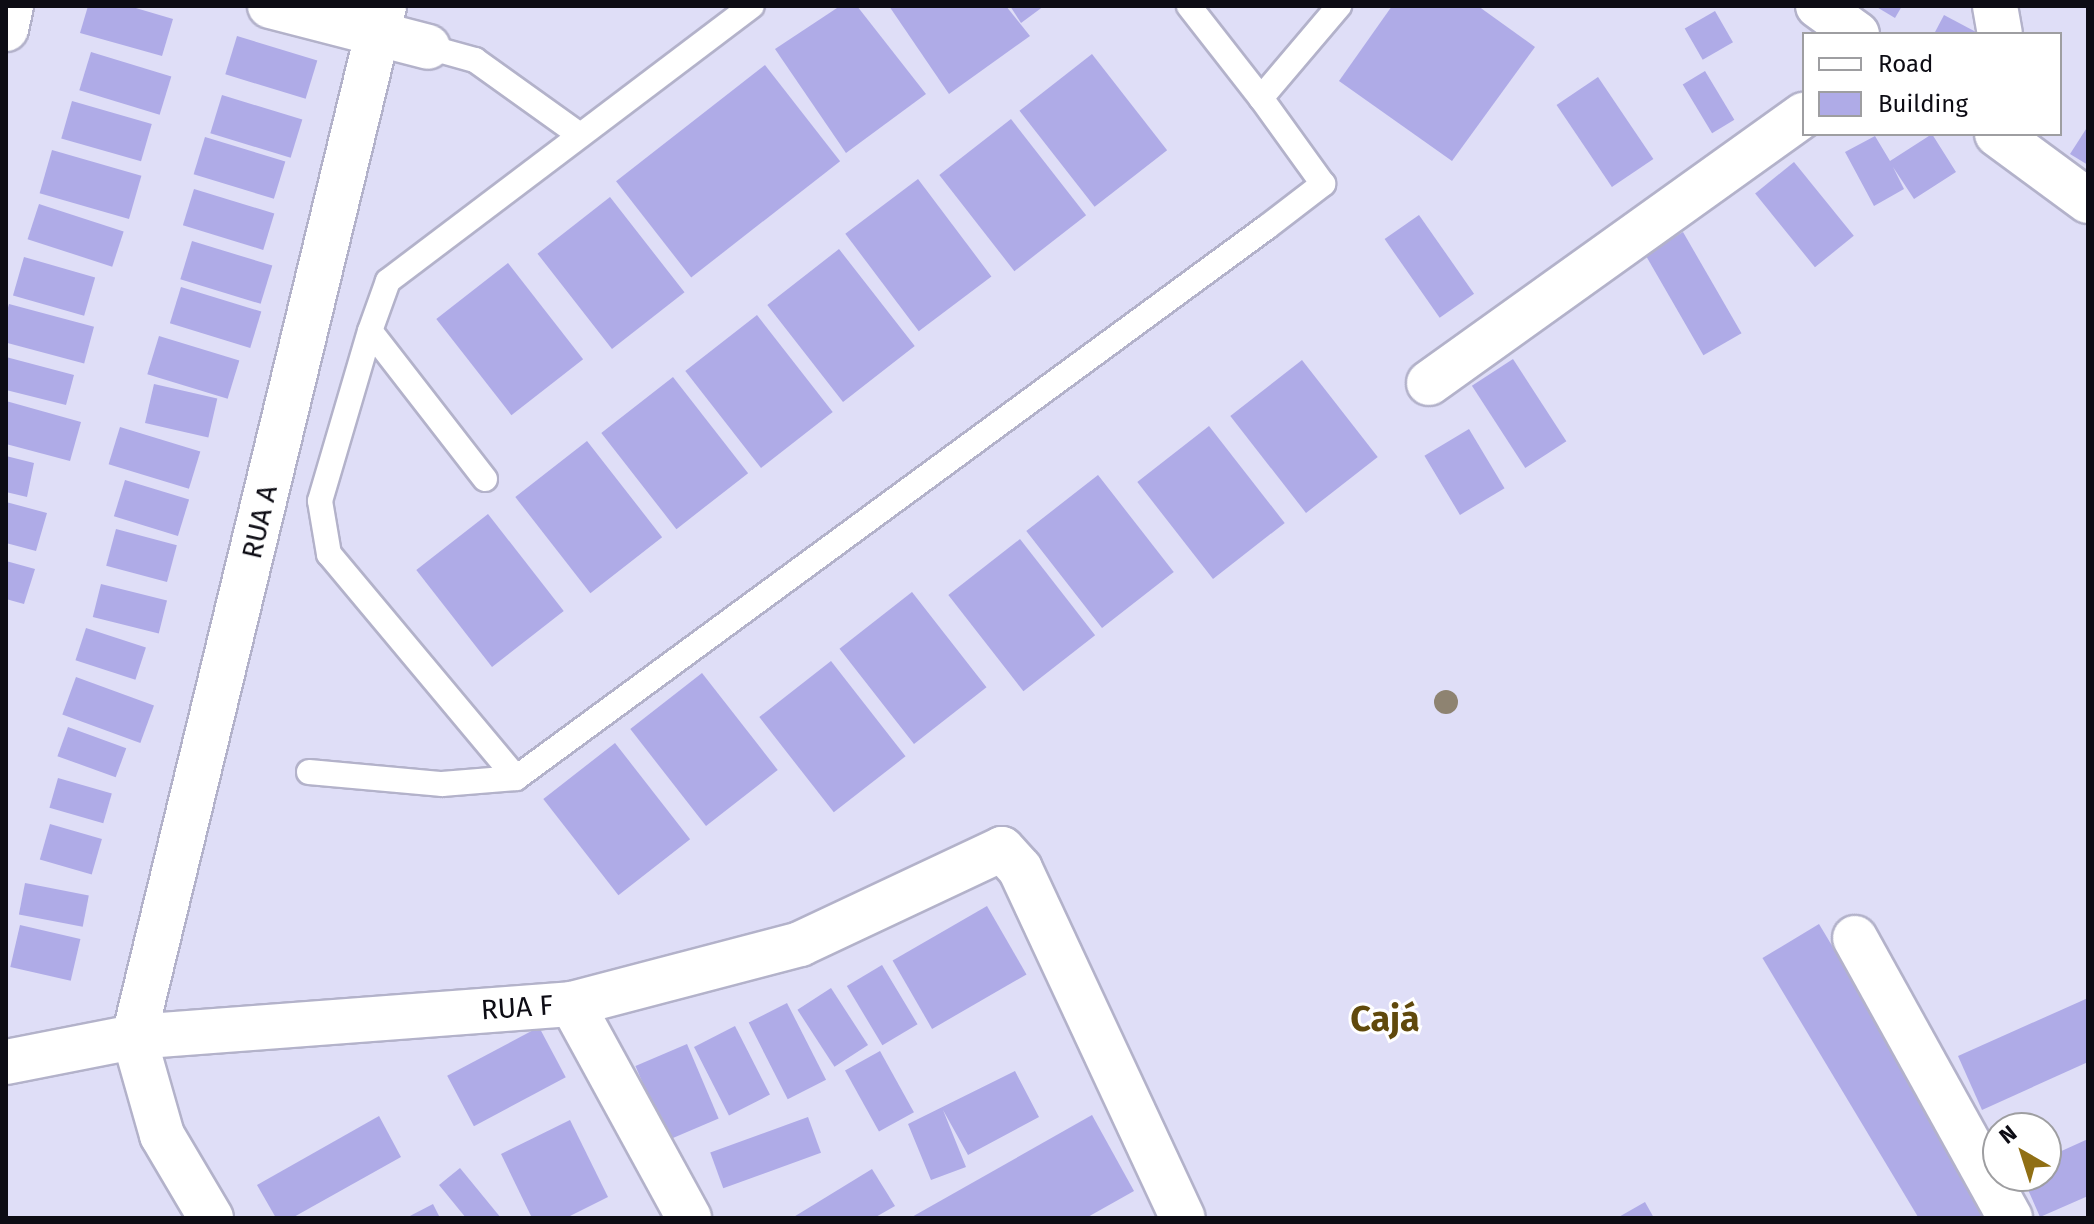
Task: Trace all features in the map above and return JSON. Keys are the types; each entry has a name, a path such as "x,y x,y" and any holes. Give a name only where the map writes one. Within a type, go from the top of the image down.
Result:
{"street":[{"path":"6,29 11,6"},
{"path":"270,6 380,20 428,47"},
{"path":"1818,6 1854,32"},
{"path":"1995,6 2000,32"},
{"name":"RUA A","path":"134,1037 197,801 380,20"},
{"path":"1429,383 1802,116"},
{"path":"2000,136 2088,201"},
{"name":"RUA F","path":"6,1062 134,1037 572,1004 800,944 1002,849 1020,869 1174,1215"},
{"path":"1855,938 2010,1218"},
{"path":"572,1004 689,1218"},
{"path":"134,1037 162,1135 211,1218"}],"lane":[{"path":"516,778 329,554 320,501 370,331 388,281 577,133 752,6"},
{"path":"309,772 442,784 516,778 1323,184 1189,6"},
{"path":"1261,98 1339,6"},
{"path":"428,47 475,60 577,133"},
{"path":"370,331 485,479"}],"building":[{"path":"88,6 129,6 173,19 162,56 80,33"},
{"path":"840,6 857,6 926,94 846,153 775,49"},
{"path":"889,6 1006,6 1030,36 949,94"},
{"path":"1010,6 1044,6 1021,23"},
{"path":"1392,6 1478,6 1535,47 1452,161 1339,81"},
{"path":"1875,6 1902,6 1895,18"},
{"path":"1715,11 1733,42 1703,60 1685,28"},
{"path":"1944,15 1976,32 1935,32"},
{"path":"237,36 317,61 306,99 225,74"},
{"path":"91,52 171,77 160,115 79,90"},
{"path":"1092,54 1167,150 1095,207 1020,111"},
{"path":"765,65 840,161 691,277 616,181"},
{"path":"1705,71 1734,120 1712,133 1683,84"},
{"path":"1598,77 1653,159 1612,187 1557,105"},
{"path":"222,95 302,120 291,158 210,133"},
{"path":"72,101 152,124 141,161 61,138"},
{"path":"1011,119 1086,215 1014,271 939,175"},
{"path":"2088,126 2088,165 2070,154"},
{"path":"1875,136 1890,161 1933,136 1956,172 1914,199 1893,167 1904,189 1874,206 1845,152"},
{"path":"205,137 285,162 274,199 194,174"},
{"path":"52,150 141,176 129,219 40,193"},
{"path":"1794,162 1854,236 1815,267 1755,193"},
{"path":"918,179 991,276 919,331 845,234"},
{"path":"194,189 274,214 263,250 183,225"},
{"path":"610,197 684,292 612,349 538,254"},
{"path":"39,204 124,232 112,267 28,239"},
{"path":"1419,215 1474,294 1440,318 1385,239"},
{"path":"1683,232 1742,333 1703,355 1645,254"},
{"path":"192,241 272,266 261,304 180,279"},
{"path":"839,249 915,346 843,402 767,305"},
{"path":"24,257 95,277 84,316 13,295"},
{"path":"508,263 583,359 511,415 436,319"},
{"path":"181,287 261,312 250,348 170,323"},
{"path":"9,304 94,327 84,363 6,343"},
{"path":"757,315 833,412 761,468 685,371"},
{"path":"159,336 239,361 228,399 147,374"},
{"path":"6,357 74,375 66,405 6,390"},
{"path":"1513,359 1566,441 1525,468 1472,386"},
{"path":"1302,360 1378,457 1306,513 1230,416"},
{"path":"673,377 748,473 676,529 601,433"},
{"path":"154,384 217,399 208,438 145,423"},
{"path":"6,401 81,422 70,461 6,444"},
{"path":"1209,426 1285,523 1213,579 1137,482"},
{"path":"120,427 200,452 189,489 109,464"},
{"path":"1469,429 1505,488 1460,515 1424,456"},
{"path":"587,441 662,537 590,593 515,497"},
{"path":"6,456 34,463 27,497 6,492"},
{"path":"1098,475 1174,572 1102,628 1026,531"},
{"path":"125,480 189,500 178,536 114,516"},
{"path":"6,502 47,513 36,551 6,543"},
{"path":"488,514 564,611 492,667 416,570"},
{"path":"116,529 177,545 167,582 106,566"},
{"path":"1020,539 1095,635 1023,691 948,595"},
{"path":"6,561 35,569 24,604 6,599"},
{"path":"101,584 167,600 159,633 93,617"},
{"path":"912,592 986,687 914,744 840,649"},
{"path":"86,628 146,647 135,680 75,660"},
{"path":"831,661 905,756 834,812 759,717"},
{"path":"702,673 778,770 706,826 630,729"},
{"path":"76,677 154,705 140,743 62,715"},
{"path":"68,727 126,748 116,777 57,756"},
{"path":"615,743 690,839 618,895 543,799"},
{"path":"58,778 112,793 103,823 49,808"},
{"path":"50,824 102,839 92,874 40,860"},
{"path":"25,883 89,895 83,927 19,914"},
{"path":"987,906 1026,974 932,1029 893,960"},
{"path":"1819,924 1995,1217 1919,1218 1762,958"},
{"path":"20,925 80,939 71,981 10,967"},
{"path":"882,965 918,1024 882,1045 847,986"},
{"path":"831,988 868,1045 834,1067 797,1010"},
{"path":"2088,998 2088,1062 1982,1110 1958,1056"},
{"path":"787,1003 826,1080 788,1099 749,1023"},
{"path":"735,1026 770,1095 729,1115 694,1047"},
{"path":"539,1027 566,1077 474,1126 447,1076"},
{"path":"687,1044 719,1119 667,1140 635,1066"},
{"path":"880,1051 914,1112 879,1132 845,1070"},
{"path":"1015,1071 1039,1117 968,1155 943,1110 966,1167 931,1180 908,1124"},
{"path":"1092,1115 1134,1191 1086,1218 910,1218"},
{"path":"379,1116 401,1157 292,1218 276,1218 257,1185"},
{"path":"808,1117 821,1153 723,1188 710,1153"},
{"path":"570,1120 608,1197 566,1218 532,1218 501,1154"},
{"path":"2088,1139 2088,1196 2040,1217 2029,1192 2062,1192 2062,1151"},
{"path":"460,1168 501,1218 466,1218 439,1185"},
{"path":"872,1169 895,1206 874,1218 792,1218"},
{"path":"1645,1202 1654,1218 1617,1218"},
{"path":"433,1204 440,1218 406,1218"}],"district":[{"name":"Cajá","path":"1385,1020"}]}
